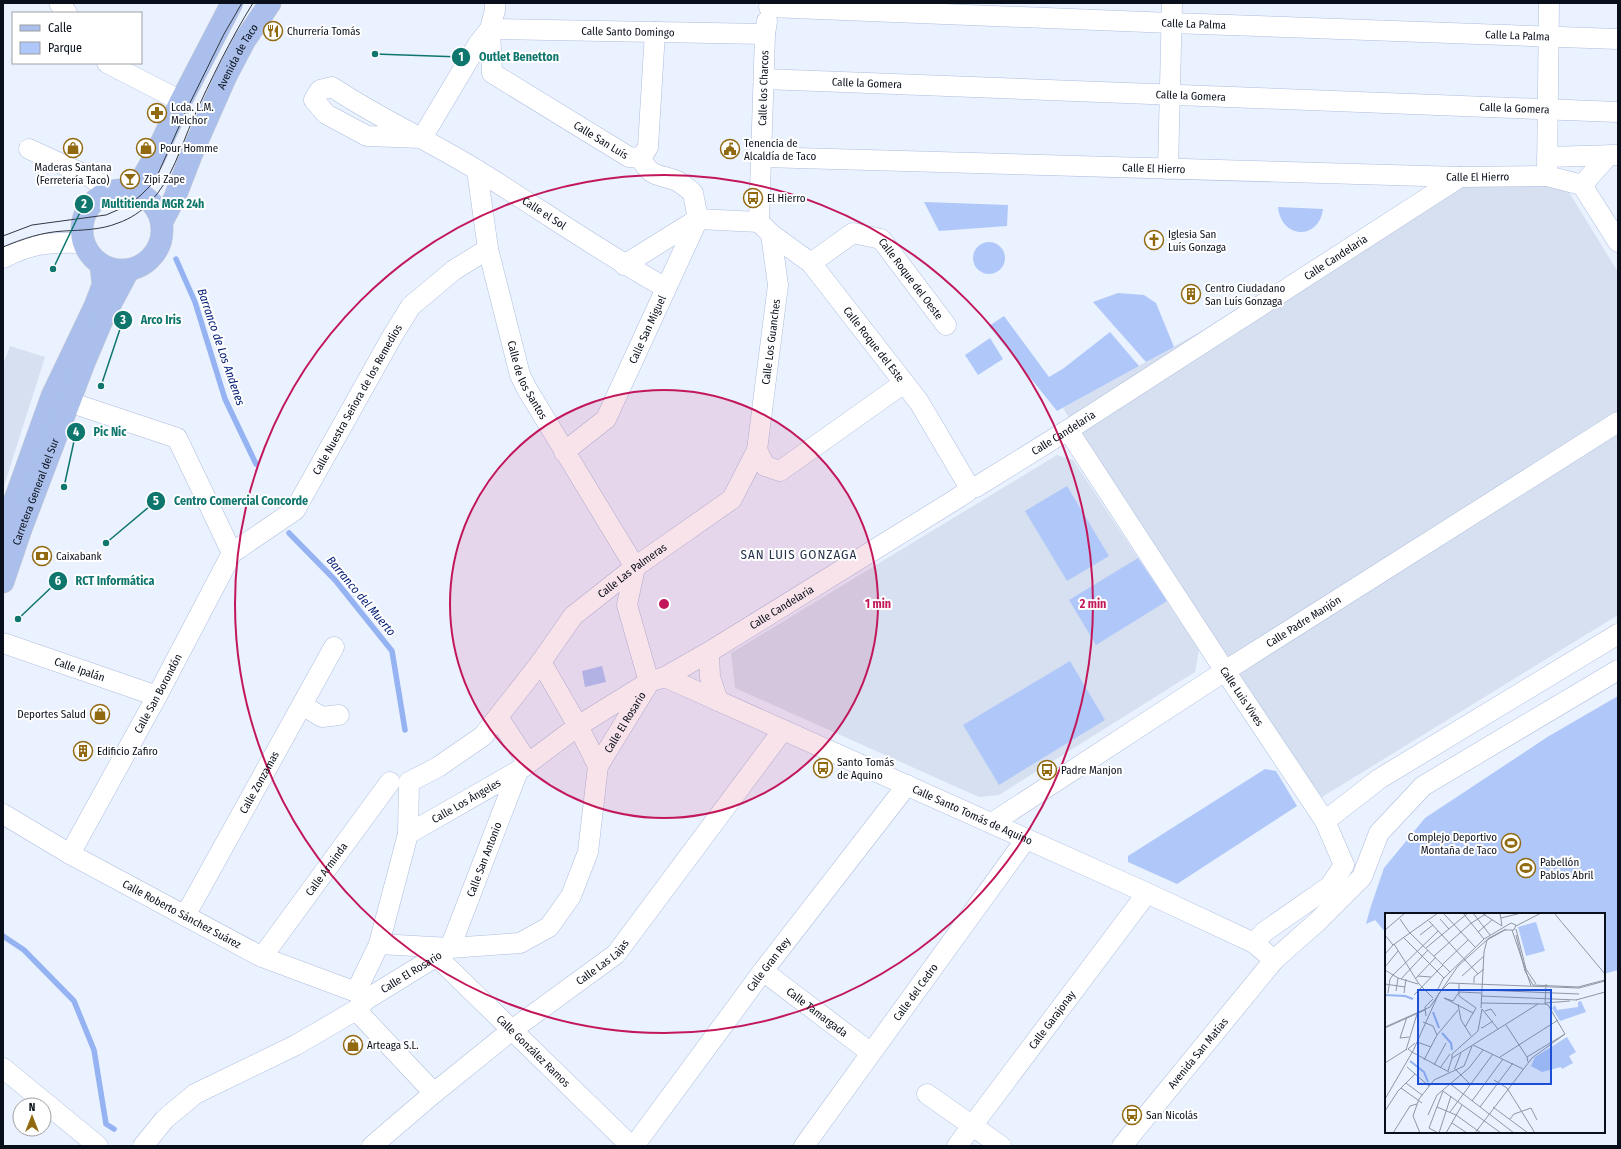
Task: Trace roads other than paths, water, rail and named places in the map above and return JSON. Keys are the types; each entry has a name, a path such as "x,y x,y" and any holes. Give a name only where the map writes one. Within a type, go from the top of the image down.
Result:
{"main road":[{"path":"120,191 141,195 151,201 158,211 162,222 163,236 159,248 151,259 128,271 114,270 101,265 90,256 83,243 81,231 85,212 98,197 120,191 143,177 232,3"},
{"name":"Avenida de Taco","path":"162,222 175,197 192,153 226,76 245,40 270,3"},
{"name":"Carretera General del Sur","path":"3,582 61,400 103,285 101,265"},
{"name":"Carretera General del Sur","path":"3,532 61,400 128,271"}],"street":[{"path":"59,3 66,12"},
{"path":"490,29 496,3"},
{"path":"1168,169 1172,3"},
{"path":"1547,176 1548,37 1550,3"},
{"name":"Calle La Palma","path":"770,5 1171,24 1618,39"},
{"name":"Calle los Charcos","path":"765,228 762,158 765,34 770,5"},
{"name":"Calle Santo Domingo","path":"490,29 765,34"},
{"name":"Calle el Sol","path":"490,29 478,44 422,138 477,170 624,265 666,288"},
{"name":"Calle San Luís","path":"490,29 492,73 629,157 641,158 648,147 655,32"},
{"path":"109,64 181,101"},
{"name":"Calle la Gomera","path":"764,79 1618,112"},
{"path":"29,149 120,191"},
{"path":"1547,157 1613,155"},
{"path":"1613,155 1582,185 1618,242"},
{"path":"641,158 645,167 652,174 678,182 693,193 698,219"},
{"name":"Calle El Hierro","path":"762,158 1460,177 1547,176 1582,185"},
{"name":"Calle de los Santos","path":"477,170 488,249 520,375 564,452 635,567"},
{"name":"Calle Candelaria","path":"657,680 709,652 953,501 967,492 968,484 976,487 1068,430 1460,177"},
{"path":"624,265 698,219 727,220 765,228"},
{"name":"Calle San Miguel","path":"564,452 606,419 698,219"},
{"name":"Calle Roque del Este","path":"765,228 807,260 904,383 928,417 968,484"},
{"name":"Calle Los Guanches","path":"756,450 778,285 776,267 765,228"},
{"name":"Calle Roque del Oeste","path":"776,267 807,260 853,233 881,239 946,325"},
{"path":"3,258 18,251 41,244 83,243"},
{"name":"Calle Nuestra Señora de los Remedios","path":"232,553 295,510 393,334 411,306 454,270 488,249"},
{"path":"756,450 765,466 780,472 904,383"},
{"path":"61,400 177,438 232,553"},
{"name":"Calle Padre Manjón","path":"992,824 1225,670 1618,422"},
{"name":"Calle Luis Vives","path":"1068,430 1325,820 1344,865 1330,886 1264,932 1254,943"},
{"name":"Calle Las Palmeras","path":"408,834 409,782 438,767 483,736 541,662 573,616 635,567 732,499 756,450"},
{"name":"Calle San Borondón","path":"70,854 232,553"},
{"path":"635,567 627,605 657,680"},
{"path":"1325,820 1379,779 1618,634"},
{"name":"Calle Ipalán","path":"3,643 156,696"},
{"name":"Calle Zonzamas","path":"185,916 334,647"},
{"path":"709,652 710,677 718,701"},
{"path":"541,662 578,726 598,766"},
{"name":"Avenida San Matías","path":"1122,1146 1274,960 1317,922 1362,877 1378,833 1423,786 1618,670"},
{"name":"Calle Santo Tomás de Aquino","path":"657,680 718,701 1147,893 1254,943 1274,960"},
{"name":"Calle Los Ángeles","path":"408,834 523,767 578,726 657,680"},
{"name":"Calle El Rosario","path":"143,1146 165,1119 195,1094 296,1045 359,1000 443,952 520,943 549,927 571,896 588,852 598,766 657,680"},
{"path":"498,716 523,767"},
{"name":"Calle Las Lajas","path":"377,1144 434,1093 512,1030 616,954 783,730"},
{"name":"Calle San Antonio","path":"443,952 523,767"},
{"name":"Calle Arminda","path":"262,958 390,782"},
{"name":"Calle Gran Rey","path":"634,1146 763,970 907,786"},
{"name":"Calle Roberto Sánchez Suárez","path":"3,814 70,854 262,958 359,1000"},
{"path":"408,834 379,944 359,1000 434,1093"},
{"name":"Calle del Cedro","path":"804,1146 1026,839"},
{"name":"Calle Garajonay","path":"957,1146 1147,893"},
{"path":"379,944 443,952"},
{"name":"Calle González Ramos","path":"443,952 512,1030 631,1146"},
{"name":"Calle Tamargada","path":"763,970 871,1052"},
{"path":"3,1068 98,1146"},
{"path":"927,1094 1001,1146"}],"waterway":[{"name":"Barranco de Los Andenes","path":"176,259 195,302 225,399 256,464"},
{"name":"Barranco del Muerto","path":"289,533 335,580 392,651 405,730"},
{"path":"3,936 24,950 74,1001 94,1050 106,1124 114,1129"}],"tram line":[{"path":"3,236 32,225 106,215 129,205 141,195 152,184 158,174 185,113 224,34 242,3"},
{"path":"3,247 40,234 105,227 140,212 158,193 170,173 214,74 236,31 253,3"}],"place":[{"name":"Churrería Tomás","path":"273,31"},
{"name":"Outlet Benetton","path":"375,54"},
{"name":"Lcda. L.M. Melchor","path":"157,113"},
{"name":"Maderas Santana (Ferretería Taco)","path":"73,148"},
{"name":"Pour Homme","path":"146,148"},
{"name":"Tenencia de Alcaldía de Taco","path":"730,149"},
{"name":"Zipi Zape","path":"130,179"},
{"name":"El Hierro","path":"753,198"},
{"name":"Iglesia San Luís Gonzaga","path":"1154,240"},
{"name":"Multitienda MGR 24h","path":"53,269"},
{"name":"Centro Ciudadano San Luís Gonzaga","path":"1191,294"},
{"name":"Arco Iris","path":"101,386"},
{"name":"Pic Nic","path":"64,487"},
{"name":"Centro Comercial Concorde","path":"106,543"},
{"name":"Caixabank","path":"42,556"},
{"name":"RCT Informática","path":"18,619"},
{"name":"Deportes Salud","path":"100,714"},
{"name":"Edificio Zafiro","path":"83,751"},
{"name":"Santo Tomás de Aquino","path":"823,768"},
{"name":"Padre Manjon","path":"1047,770"},
{"name":"Complejo Deportivo Montaña de Taco","path":"1511,843"},
{"name":"Pabellón Pablos Abril","path":"1526,868"},
{"name":"Arteaga S.L.","path":"353,1045"},
{"name":"San Nicolás","path":"1132,1115"}],"district":[{"name":"SAN LUIS GONZAGA","path":"799,554"}]}
